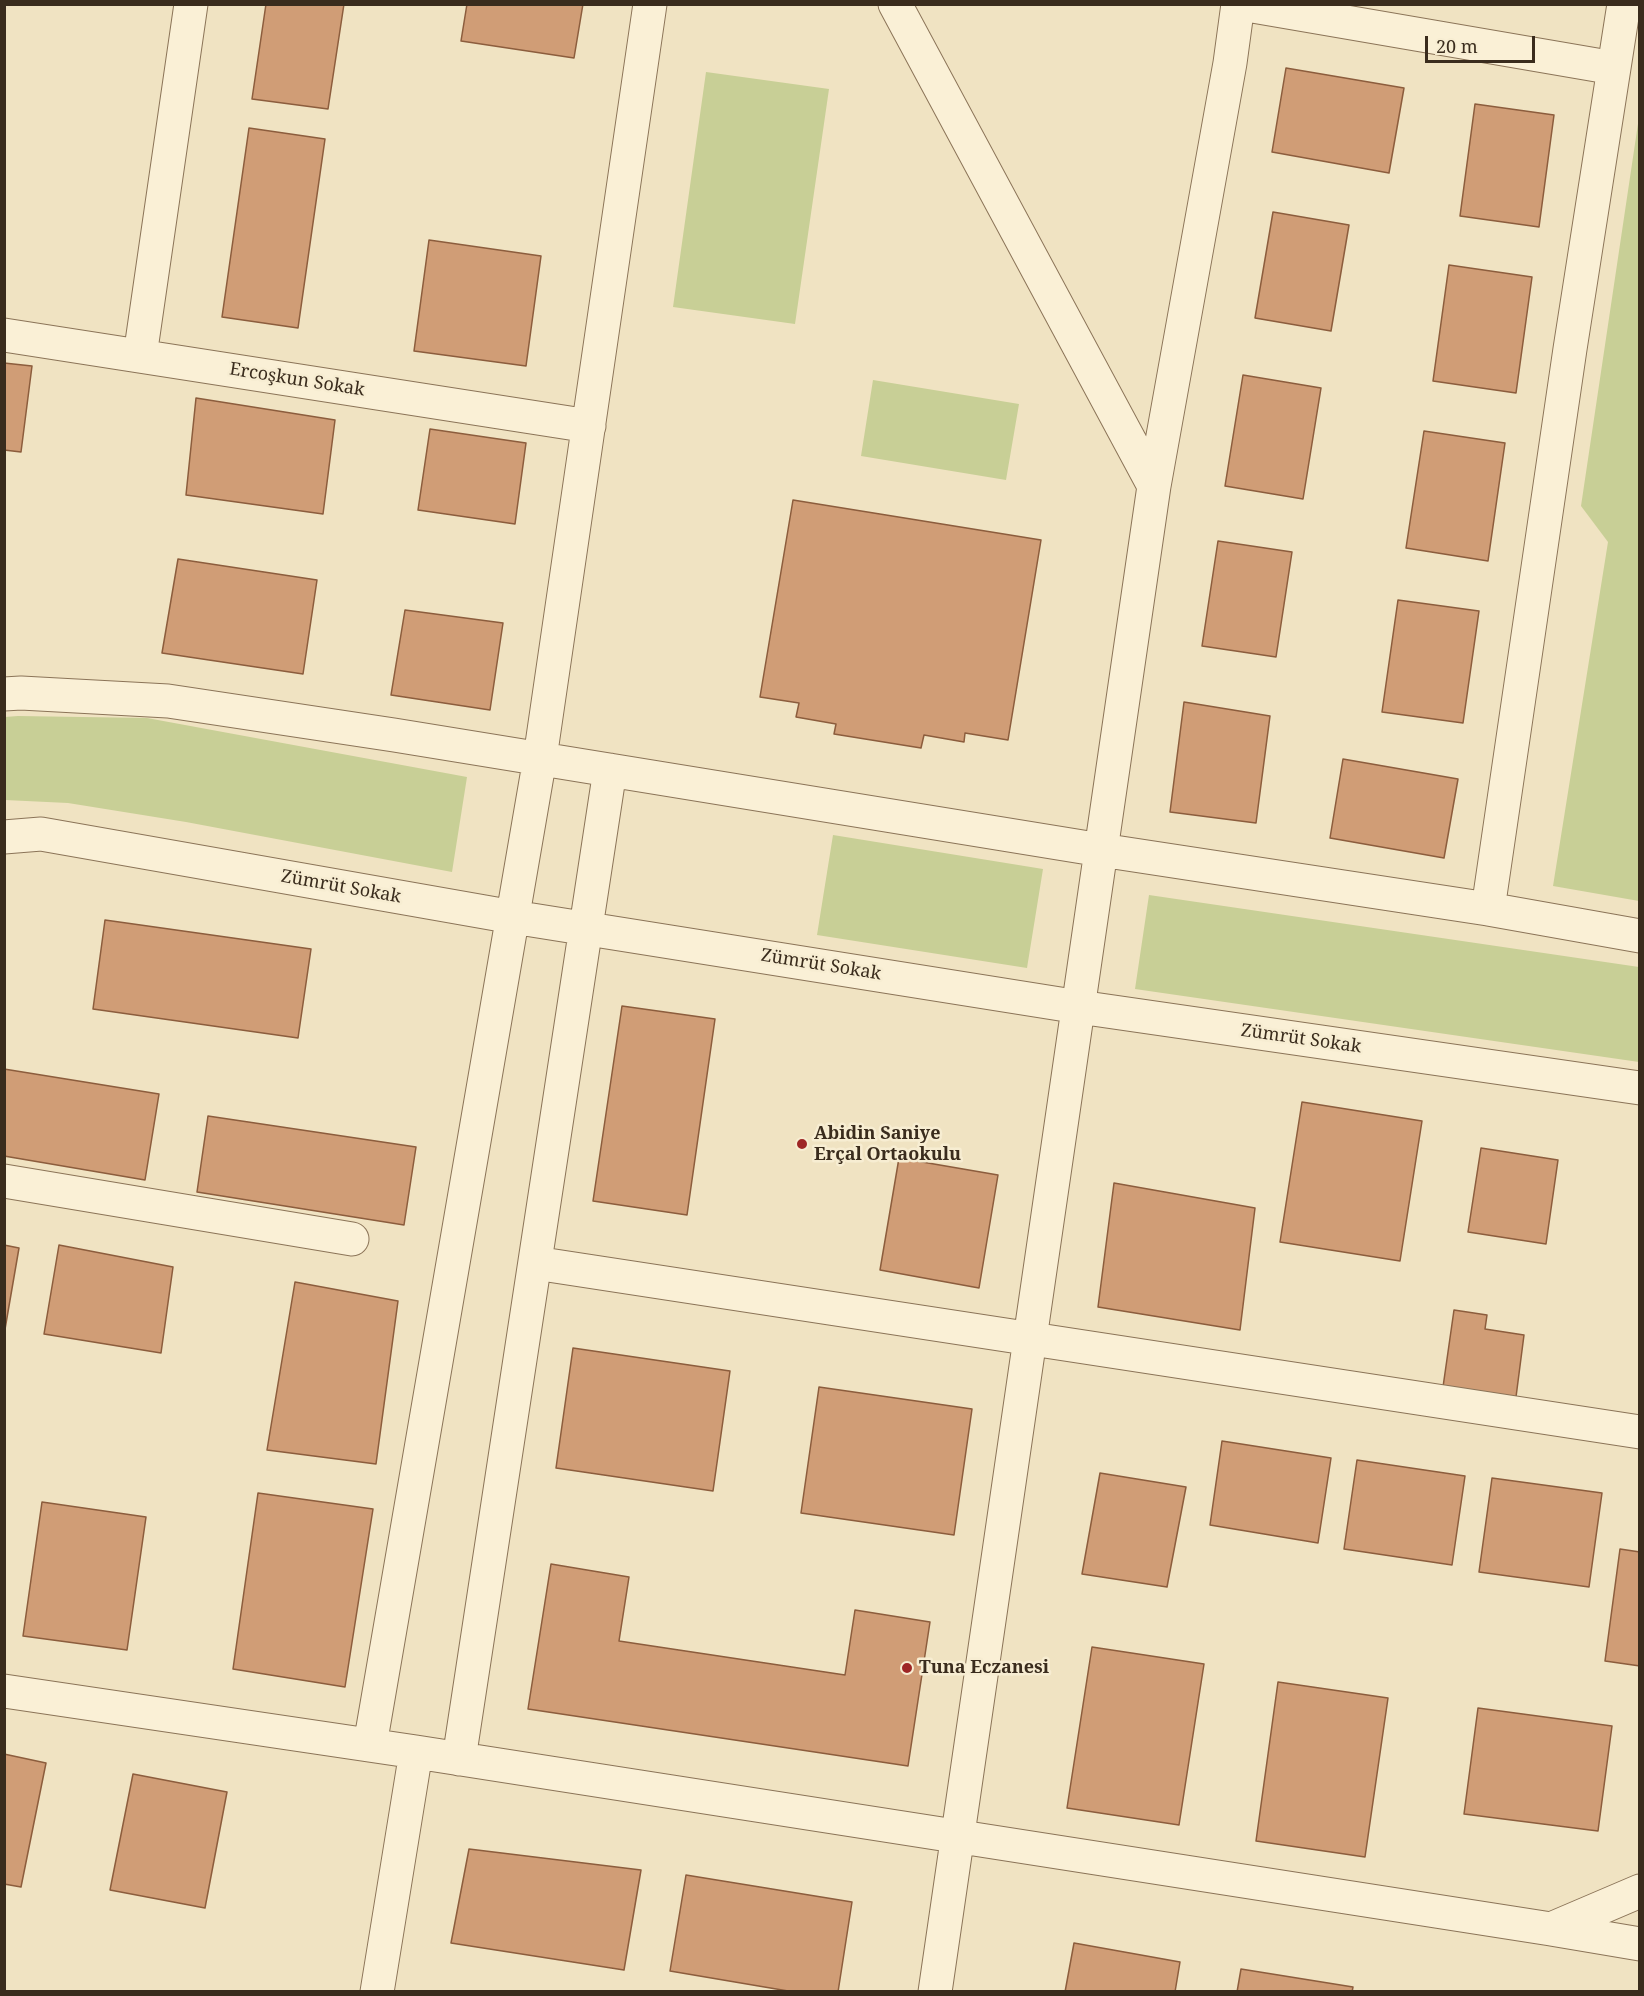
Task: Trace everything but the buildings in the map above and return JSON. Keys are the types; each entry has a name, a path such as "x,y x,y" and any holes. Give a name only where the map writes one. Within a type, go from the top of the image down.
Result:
{"street":[{"path":"140,356 191,4"},
{"path":"370,1746 540,758 650,4"},
{"path":"895,4 1154,486"},
{"path":"935,1992 1154,486 1239,4 1614,68"},
{"path":"1488,909 1568,361 1624,4"},
{"name":"Ercoşkun Sokak","path":"4,335 589,426"},
{"path":"4,694 168,700 1101,850 1488,909 1640,936"},
{"path":"459,1759 610,770"},
{"name":"Zümrüt Sokak","path":"4,837 41,834 513,917 1078,1007 1640,1088"},
{"path":"4,1181 352,1239"},
{"path":"535,1263 1640,1432"},
{"path":"4,1691 416,1752 1640,1944"},
{"path":"377,1992 416,1752"},
{"path":"1551,1929 1640,1891"}],"green space":[{"path":"706,72 829,89 795,324 673,307"},
{"path":"1639,117 1639,901 1553,886 1608,542 1581,506"},
{"path":"873,380 1019,404 1006,480 861,456"},
{"path":"5,717 147,718 467,777 452,872 186,822 68,803 5,800"},
{"path":"833,835 1043,869 1027,968 817,935"},
{"path":"1149,895 1639,967 1639,1062 1135,989"}],"place":[{"name":"Abidin Saniye Erçal Ortaokulu","path":"802,1144"},
{"name":"Tuna Eczanesi","path":"907,1668"}]}
